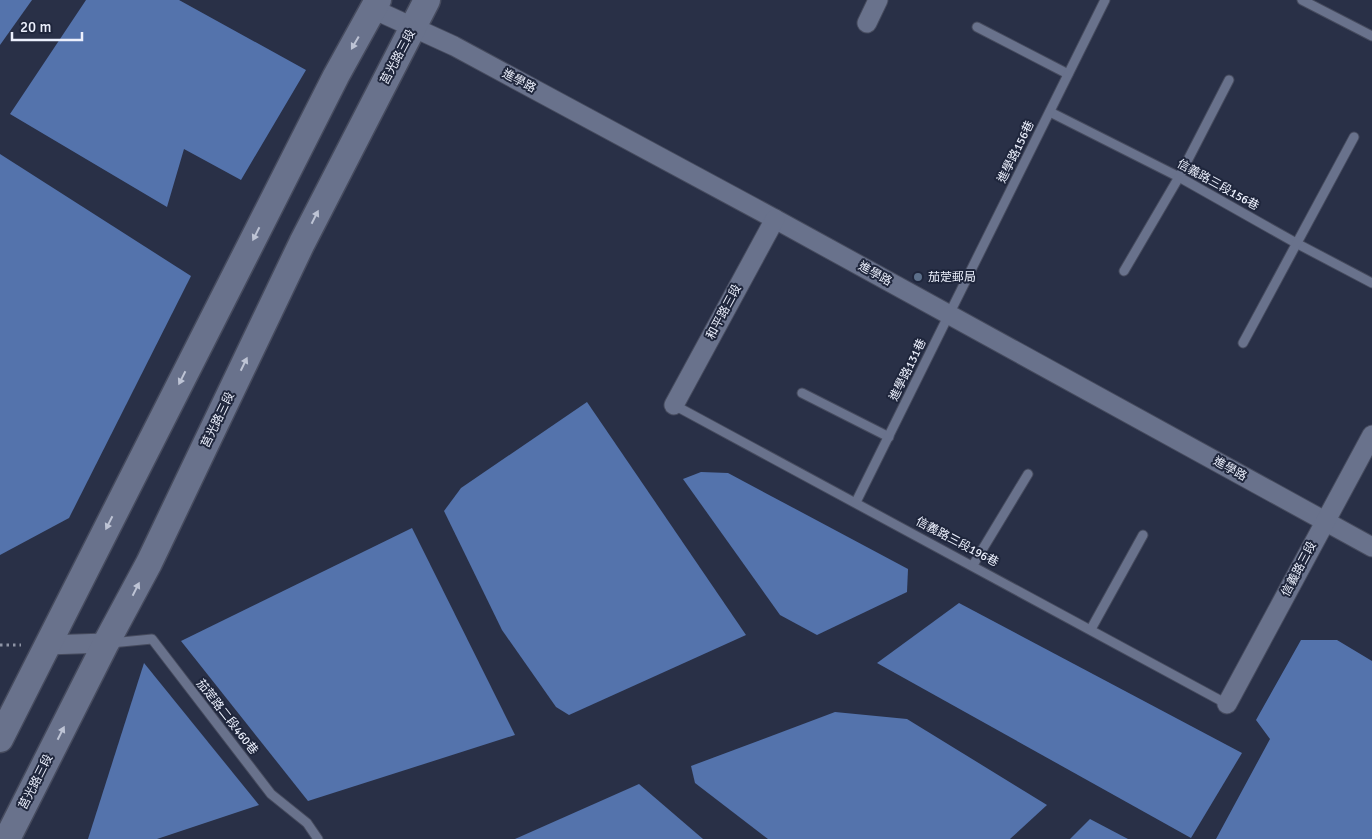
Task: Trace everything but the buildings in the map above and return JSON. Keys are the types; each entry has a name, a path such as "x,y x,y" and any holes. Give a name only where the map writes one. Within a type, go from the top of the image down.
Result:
{"street":[{"name":"莒光路三段","path":"7,839 106,643 149,563 302,243 427,0"},
{"path":"868,22 878,0"},
{"name":"進學路","path":"376,5 775,219 1372,547"},
{"path":"0,739 336,76 376,5"},
{"name":"和平路三段","path":"674,405 775,219"},
{"name":"信義路三段","path":"1227,704 1372,435"},
{"path":"47,645 106,643"}],"lane":[{"name":"進學路156巷","path":"949,314 1105,0"},
{"path":"1302,0 1372,36"},
{"path":"977,27 1068,74"},
{"path":"1124,271 1179,177 1229,80"},
{"name":"信義路三段156巷","path":"1050,112 1179,177 1296,243 1372,283"},
{"path":"1243,343 1354,136"},
{"name":"進學路131巷","path":"856,502 949,314"},
{"path":"802,393 888,437"},
{"name":"信義路三段196巷","path":"674,405 1227,704"},
{"path":"973,565 1028,474"},
{"path":"1091,629 1143,536"},
{"name":"茄萣路二段460巷","path":"106,643 152,639 271,794 308,823 318,839"}],"water":[{"path":"0,0 32,0 0,45"},
{"path":"86,0 179,0 306,70 241,180 184,149 167,207 10,114"},
{"path":"0,154 191,276 69,518 0,555"},
{"path":"587,402 746,635 569,715 556,707 502,630 444,511 461,488"},
{"path":"701,472 728,473 908,569 907,592 817,635 780,615 683,479"},
{"path":"412,528 515,735 308,801 181,641"},
{"path":"959,603 1242,753 1191,838 877,663"},
{"path":"1301,640 1337,640 1372,661 1372,839 1216,839 1270,739 1256,720"},
{"path":"144,663 259,805 157,839 88,839"},
{"path":"835,712 907,719 1047,805 1010,839 768,839 695,783 691,766"},
{"path":"639,784 703,839 515,839"},
{"path":"1090,819 1128,839 1070,839"}],"place":[{"name":"茄萣郵局","path":"918,277"}]}
